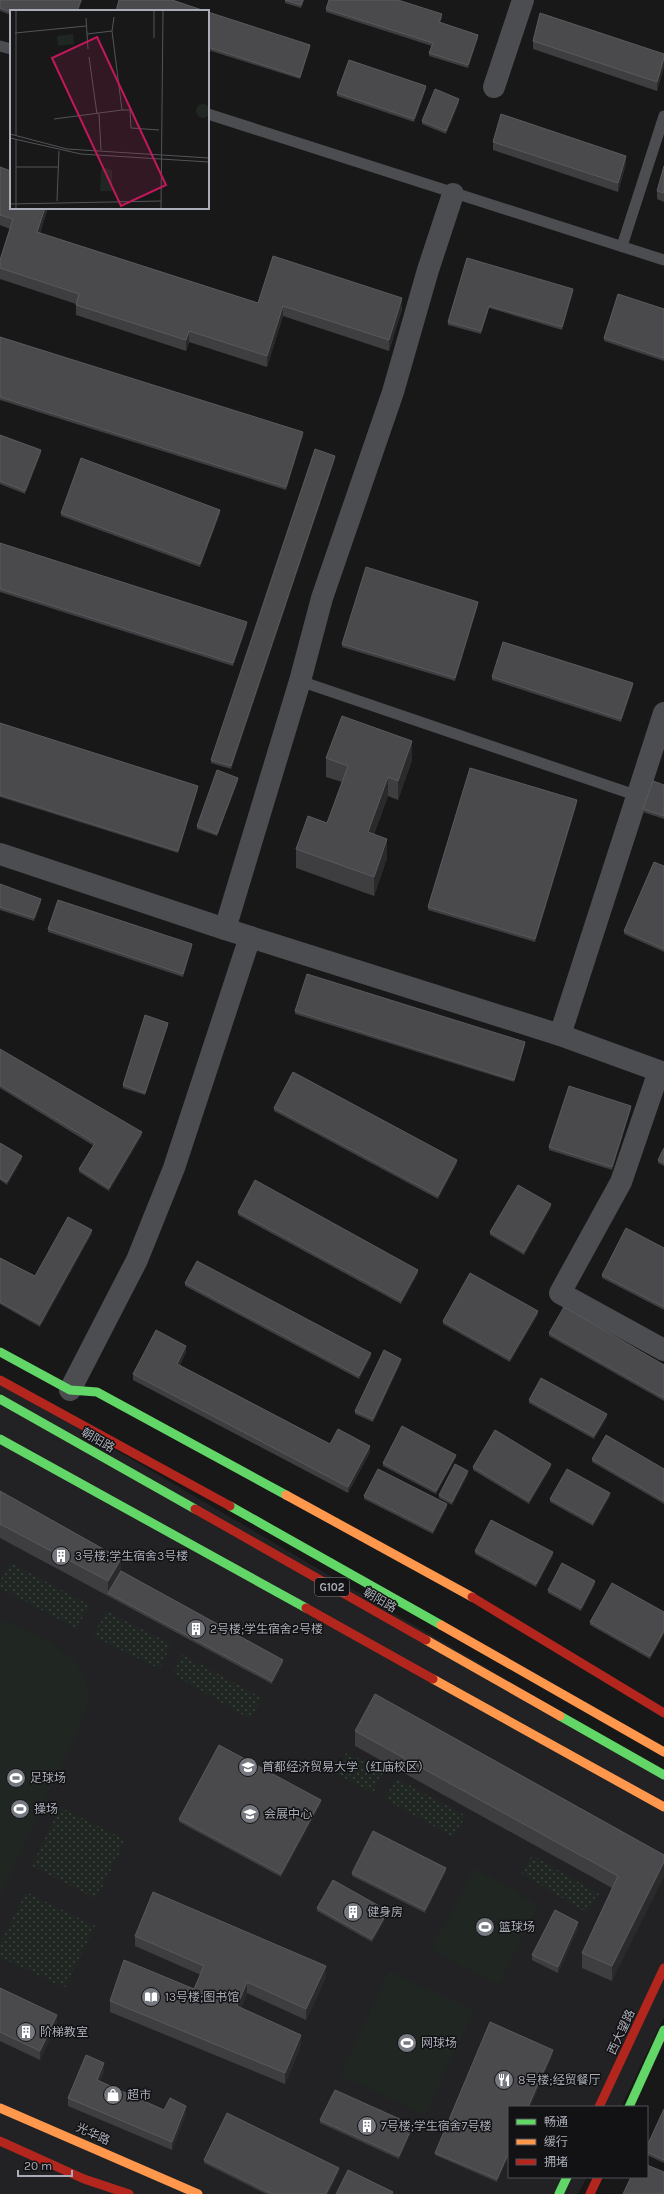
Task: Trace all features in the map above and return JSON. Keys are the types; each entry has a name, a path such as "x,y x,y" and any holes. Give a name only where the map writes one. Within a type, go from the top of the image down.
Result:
{"main road":[{"path":"0,1352 70,1390 97,1392 447,1582 664,1713"},
{"name":"朝阳路","path":"0,1380 194,1485 664,1752"},
{"name":"朝阳路","path":"0,1399 664,1776"},
{"path":"0,1439 664,1807"},
{"name":"西大望路","path":"599,2106 664,1968"},
{"path":"629,2106 664,2030"},
{"name":"光华路","path":"0,2108 127,2166 198,2194"},
{"path":"0,2141 84,2179 129,2194"},
{"path":"559,2194 567,2178"},
{"path":"590,2194 598,2178"}],"street":[{"path":"494,87 523,0"},
{"path":"225,929 300,681 322,598 393,392 428,270 453,194"},
{"path":"560,1035 664,712"},
{"path":"0,854 225,929 560,1035 659,1071 621,1182 560,1293 664,1350"},
{"path":"70,1390 137,1260 171,1175 250,936"}],"lane":[{"path":"0,46 10,49"},
{"path":"209,114 453,194 664,260"},
{"path":"622,246 664,116"},
{"path":"300,681 638,796"}],"shaded area":[{"name":"首都经济贸易大学（红庙校区）","path":"0,1382 664,1772 664,2017 621,2106 508,2106 508,2178 586,2178 578,2194 0,2194"},
{"path":"11,1563 90,1605 76,1628 0,1588 0,1581"},
{"path":"106,1611 171,1644 160,1669 93,1636"},
{"name":"操场","path":"0,1621 5,1621 32,1633 60,1648 81,1670 86,1683 88,1699 81,1723 0,1895"},
{"path":"182,1654 262,1698 250,1719 173,1674"},
{"path":"346,1753 384,1770 373,1793 337,1774"},
{"path":"396,1778 466,1816 453,1837 385,1799"},
{"path":"60,1807 126,1840 96,1899 32,1866"},
{"path":"532,1855 599,1894 587,1913 521,1873"},
{"name":"篮球场","path":"475,1868 538,1905 499,1984 431,1949"},
{"path":"26,1892 95,1926 65,1988 0,1957 0,1943"},
{"name":"网球场","path":"389,1971 474,2010 425,2115 340,2076"}],"building":[{"path":"0,0 81,0 77,10 10,10 10,12 0,8"},
{"path":"119,0 172,0 202,10 116,10"},
{"path":"285,0 303,0 301,5"},
{"path":"329,0 398,0 442,14 439,22 478,35 468,65 429,53 433,43 326,9"},
{"path":"209,12 310,45 300,77 209,47"},
{"path":"540,13 664,54 657,82 533,41"},
{"path":"349,60 426,86 414,119 337,93"},
{"path":"435,89 459,99 446,131 422,121"},
{"path":"501,114 626,156 618,183 493,142"},
{"path":"664,166 664,193 657,191"},
{"path":"0,167 10,171 10,209 45,209 37,232 258,303 273,256 402,298 389,340 283,306 267,356 189,331 186,340 76,305 79,294 0,268 0,260 13,219 0,215"},
{"path":"467,258 573,289 562,327 489,306 481,331 448,322"},
{"path":"618,294 664,309 664,358 604,338"},
{"path":"0,337 303,432 286,487 0,397"},
{"path":"0,435 41,450 25,491 0,481"},
{"path":"315,449 335,456 231,766 211,760"},
{"path":"81,458 220,510 200,564 61,513"},
{"path":"0,543 247,622 233,663 0,589"},
{"path":"366,567 478,602 455,678 342,644"},
{"path":"503,642 633,683 621,719 492,677"},
{"path":"342,716 412,741 398,781 388,777 368,832 387,839 374,877 296,849 308,816 327,823 348,766 326,758"},
{"path":"0,723 198,786 178,851 0,795"},
{"path":"470,768 577,800 535,939 428,907"},
{"path":"217,770 238,778 217,834 197,826"},
{"path":"653,781 664,785 664,816 643,809"},
{"path":"654,862 664,866 664,949 624,931"},
{"path":"0,884 41,899 34,918 0,907"},
{"path":"58,900 192,944 183,974 48,929"},
{"path":"307,974 525,1042 514,1080 295,1011"},
{"path":"145,1015 168,1023 145,1093 123,1085"},
{"path":"0,1049 142,1132 109,1188 79,1169 95,1143 0,1085"},
{"path":"293,1072 457,1160 438,1196 274,1108"},
{"path":"569,1086 631,1106 612,1167 549,1147"},
{"path":"0,1143 22,1156 7,1182 0,1178"},
{"path":"664,1148 664,1163 658,1160"},
{"path":"255,1180 418,1270 401,1301 238,1212"},
{"path":"518,1185 551,1204 524,1252 490,1232"},
{"path":"68,1217 92,1230 40,1324 0,1302 0,1258 35,1276"},
{"path":"626,1228 664,1248 664,1307 602,1275"},
{"path":"197,1261 371,1353 359,1376 185,1283"},
{"path":"470,1273 538,1311 510,1359 443,1321"},
{"path":"564,1307 664,1365 664,1398 549,1333"},
{"path":"156,1330 186,1346 177,1364 330,1444 338,1429 370,1446 348,1487 133,1374"},
{"path":"384,1350 401,1359 373,1419 355,1411"},
{"path":"541,1378 607,1414 594,1436 529,1400"},
{"path":"402,1426 456,1455 436,1491 383,1463"},
{"path":"495,1430 551,1464 529,1501 473,1467"},
{"path":"606,1435 664,1469 664,1501 592,1459"},
{"path":"455,1464 468,1471 452,1502 439,1495"},
{"path":"378,1469 447,1504 433,1531 364,1496"},
{"path":"567,1469 610,1493 593,1523 550,1499"},
{"path":"0,1491 121,1559 108,1581 0,1524"},
{"path":"491,1520 553,1552 536,1584 475,1551"},
{"path":"562,1563 595,1581 581,1608 548,1590"},
{"name":"2号楼;学生宿舍2号楼","path":"121,1571 283,1660 272,1681 108,1593"},
{"path":"612,1583 664,1612 664,1631 650,1656 590,1622"},
{"path":"375,1694 664,1855 664,1862 612,1966 582,1953 618,1876 355,1731"},
{"path":"219,1745 321,1800 281,1874 179,1819"},
{"path":"373,1831 446,1868 425,1910 352,1873"},
{"name":"健身房","path":"333,1880 388,1911 372,1939 317,1908"},
{"name":"13号楼;图书馆","path":"153,1892 326,1966 306,2009 247,1982 237,2006 301,2035 285,2073 110,2001 124,1960 194,1989 204,1966 135,1936"},
{"path":"555,1910 578,1922 558,1967 532,1955"},
{"name":"阶梯教室","path":"0,1988 57,2015 40,2051 0,2032"},
{"name":"8号楼;经贸餐厅","path":"490,2022 553,2050 528,2106 508,2106 508,2154 497,2179 435,2153"},
{"path":"86,2055 104,2063 97,2080 164,2110 170,2098 186,2106 172,2142 68,2098"},
{"name":"7号楼;学生宿舍7号楼","path":"335,2090 413,2125 399,2156 320,2120"},
{"path":"664,2109 664,2160 648,2152 648,2144"},
{"path":"227,2113 339,2168 326,2194 272,2194 204,2160"},
{"path":"648,2165 664,2172 664,2194 623,2194 631,2178 648,2178"},
{"path":"348,2170 393,2192 392,2194 336,2194"}],"traffic: fast":[{"path":"0,1352 70,1390 97,1392 286,1495"},
{"path":"0,1399 195,1509"},
{"path":"0,1439 306,1608"},
{"path":"230,1506 441,1625"},
{"path":"560,1716 664,1775"},
{"path":"629,2106 664,2030"},
{"path":"559,2194 567,2178"}],"traffic: slow":[{"path":"286,1495 472,1597"},
{"path":"441,1625 664,1752"},
{"path":"426,1640 560,1716"},
{"path":"433,1679 664,1807"},
{"path":"0,2108 198,2194"}],"traffic: jam":[{"path":"0,1380 230,1506"},
{"path":"195,1509 426,1640"},
{"path":"472,1597 664,1713"},
{"path":"306,1608 433,1679"},
{"path":"599,2106 664,1968"},
{"path":"0,2141 84,2179 129,2194"},
{"path":"590,2194 598,2178"}],"place":[{"name":"3号楼;学生宿舍3号楼","path":"61,1556"},
{"name":"2号楼;学生宿舍2号楼","path":"196,1629"},
{"name":"首都经济贸易大学（红庙校区）","path":"248,1767"},
{"name":"足球场","path":"16,1778"},
{"name":"操场","path":"20,1809"},
{"name":"会展中心","path":"250,1814"},
{"name":"健身房","path":"353,1912"},
{"name":"篮球场","path":"485,1927"},
{"name":"13号楼;图书馆","path":"151,1997"},
{"name":"阶梯教室","path":"26,2032"},
{"name":"网球场","path":"407,2043"},
{"name":"8号楼;经贸餐厅","path":"504,2080"},
{"name":"超市","path":"113,2095"},
{"name":"7号楼;学生宿舍7号楼","path":"367,2126"}]}
